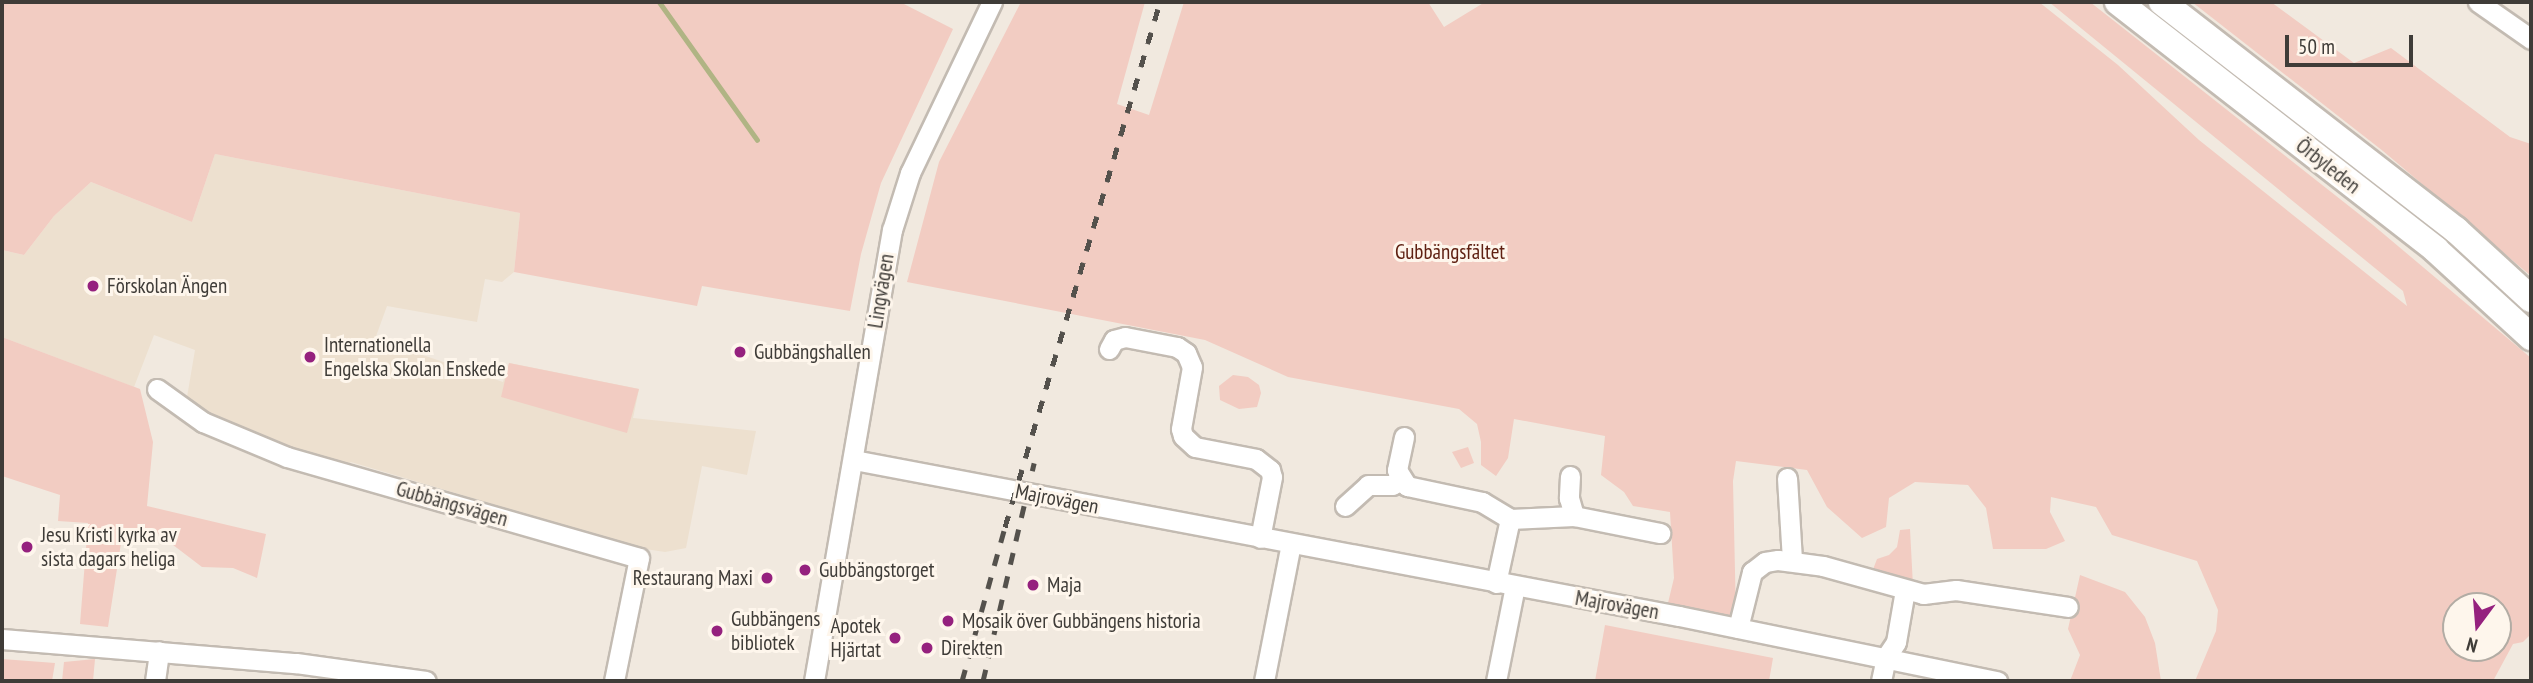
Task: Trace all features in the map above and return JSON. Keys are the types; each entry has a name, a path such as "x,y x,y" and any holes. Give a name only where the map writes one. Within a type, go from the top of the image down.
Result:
{"main road":[{"name":"Örbyleden","path":"2119,2 2436,250 2531,337"},
{"name":"Örbyleden","path":"2162,2 2456,230 2531,299"}],"street":[{"name":"Lingvägen","path":"814,681 888,250 900,200 937,112 992,2"},
{"path":"2478,2 2531,38"},
{"path":"1108,349 1114,340 1125,337 1177,347 1186,353 1192,368 1181,429 1183,436 1195,447 1256,459 1270,470 1272,477 1261,538"},
{"name":"Gubbängsvägen","path":"157,389 203,422 287,457 639,558 614,681"},
{"path":"1404,437 1397,470 1407,486 1482,502 1510,519 1574,516 1660,533"},
{"name":"Majrovägen","path":"854,460 1738,628 1997,681"},
{"path":"1570,476 1569,498 1574,516"},
{"path":"1787,478 1792,560"},
{"path":"1345,506 1368,485 1392,485 1402,480"},
{"path":"1496,681 1510,519"},
{"path":"1264,681 1291,544"},
{"path":"1738,628 1752,572 1765,562 1792,560 1923,594 1969,591 2068,607"},
{"path":"1881,681 1886,657 1896,642 1905,590"},
{"path":"2,639 296,663 426,681"},
{"path":"155,681 159,651"}],"shaded area":[{"name":"Internationella Engelska Skolan Enskede","path":"215,154 520,213 514,272 502,282 485,279 477,322 387,306 375,339 503,382 509,363 639,389 633,418 756,431 747,475 702,466 686,548 665,552 606,543 600,536 351,462 345,466 288,452 209,417 186,403 195,350 154,335 134,387 2,337 2,250 24,255 54,216 91,182 192,222"}],"green space":[{"path":"2,2 900,2 953,29 881,183 861,254 850,311 702,286 697,306 514,272 520,213 215,154 192,222 91,182 54,216 24,255 2,250"},
{"name":"Gubbängsfältet","path":"1021,2 1145,2 1117,104 1149,115 1184,2 1428,2 1444,27 1485,2 2039,2 2118,65 2199,140 2407,306 2403,291 2049,2 2090,2 2373,225 2531,358 2531,634 2523,642 2512,646 2512,592 2442,592 2442,662 2503,662 2493,681 2195,681 2216,631 2218,610 2197,561 2112,535 2096,507 2051,497 2050,512 2065,541 2046,549 1993,549 1986,508 1968,485 1915,482 1889,498 1886,527 1862,538 1827,507 1807,470 1736,461 1733,481 1736,617 1668,603 1674,578 1670,512 1633,506 1624,492 1601,475 1605,436 1514,419 1508,458 1496,476 1481,465 1481,442 1477,424 1459,409 1288,377 1205,340 907,282 939,162"},
{"path":"2192,2 2271,2 2354,63 2391,48 2510,137 2531,144 2531,276 2383,151"},
{"path":"2,337 140,389 153,442 147,506 266,534 257,578 233,568 202,567 156,532 123,530 108,627 80,624 88,523 58,521 60,495 2,476"},
{"path":"509,363 639,389 627,433 501,397"},
{"path":"1233,375 1248,377 1259,385 1261,393 1257,407 1239,409 1220,400 1219,386"},
{"path":"1468,447 1474,463 1461,468 1452,452"},
{"path":"1910,529 1913,586 1872,572 1877,559 1889,555 1897,547 1900,530"},
{"path":"2080,575 2125,592 2145,617 2155,643 2161,681 2070,681 2080,655 2068,629"},
{"path":"1605,625 1773,658 1769,681 1595,681"},
{"path":"2,659 55,663 52,681 2,681"},
{"path":"95,659 93,681 62,681 64,662"}],"waterway":[{"path":"659,2 757,140"}],"railway":[{"path":"962,681 1160,2"},
{"path":"983,681 1034,463"}],"place":[{"name":"Förskolan Ängen","path":"93,286"},
{"name":"Gubbängshallen","path":"740,352"},
{"name":"Internationella Engelska Skolan Enskede","path":"310,357"},
{"name":"Jesu Kristi kyrka av sista dagars heliga","path":"27,547"},
{"name":"Gubbängstorget","path":"805,570"},
{"name":"Restaurang Maxi","path":"767,578"},
{"name":"Maja","path":"1033,585"},
{"name":"Mosaik över Gubbängens historia","path":"948,621"},
{"name":"Gubbängens bibliotek","path":"717,631"},
{"name":"Apotek Hjärtat","path":"895,638"},
{"name":"Direkten","path":"927,648"}]}
